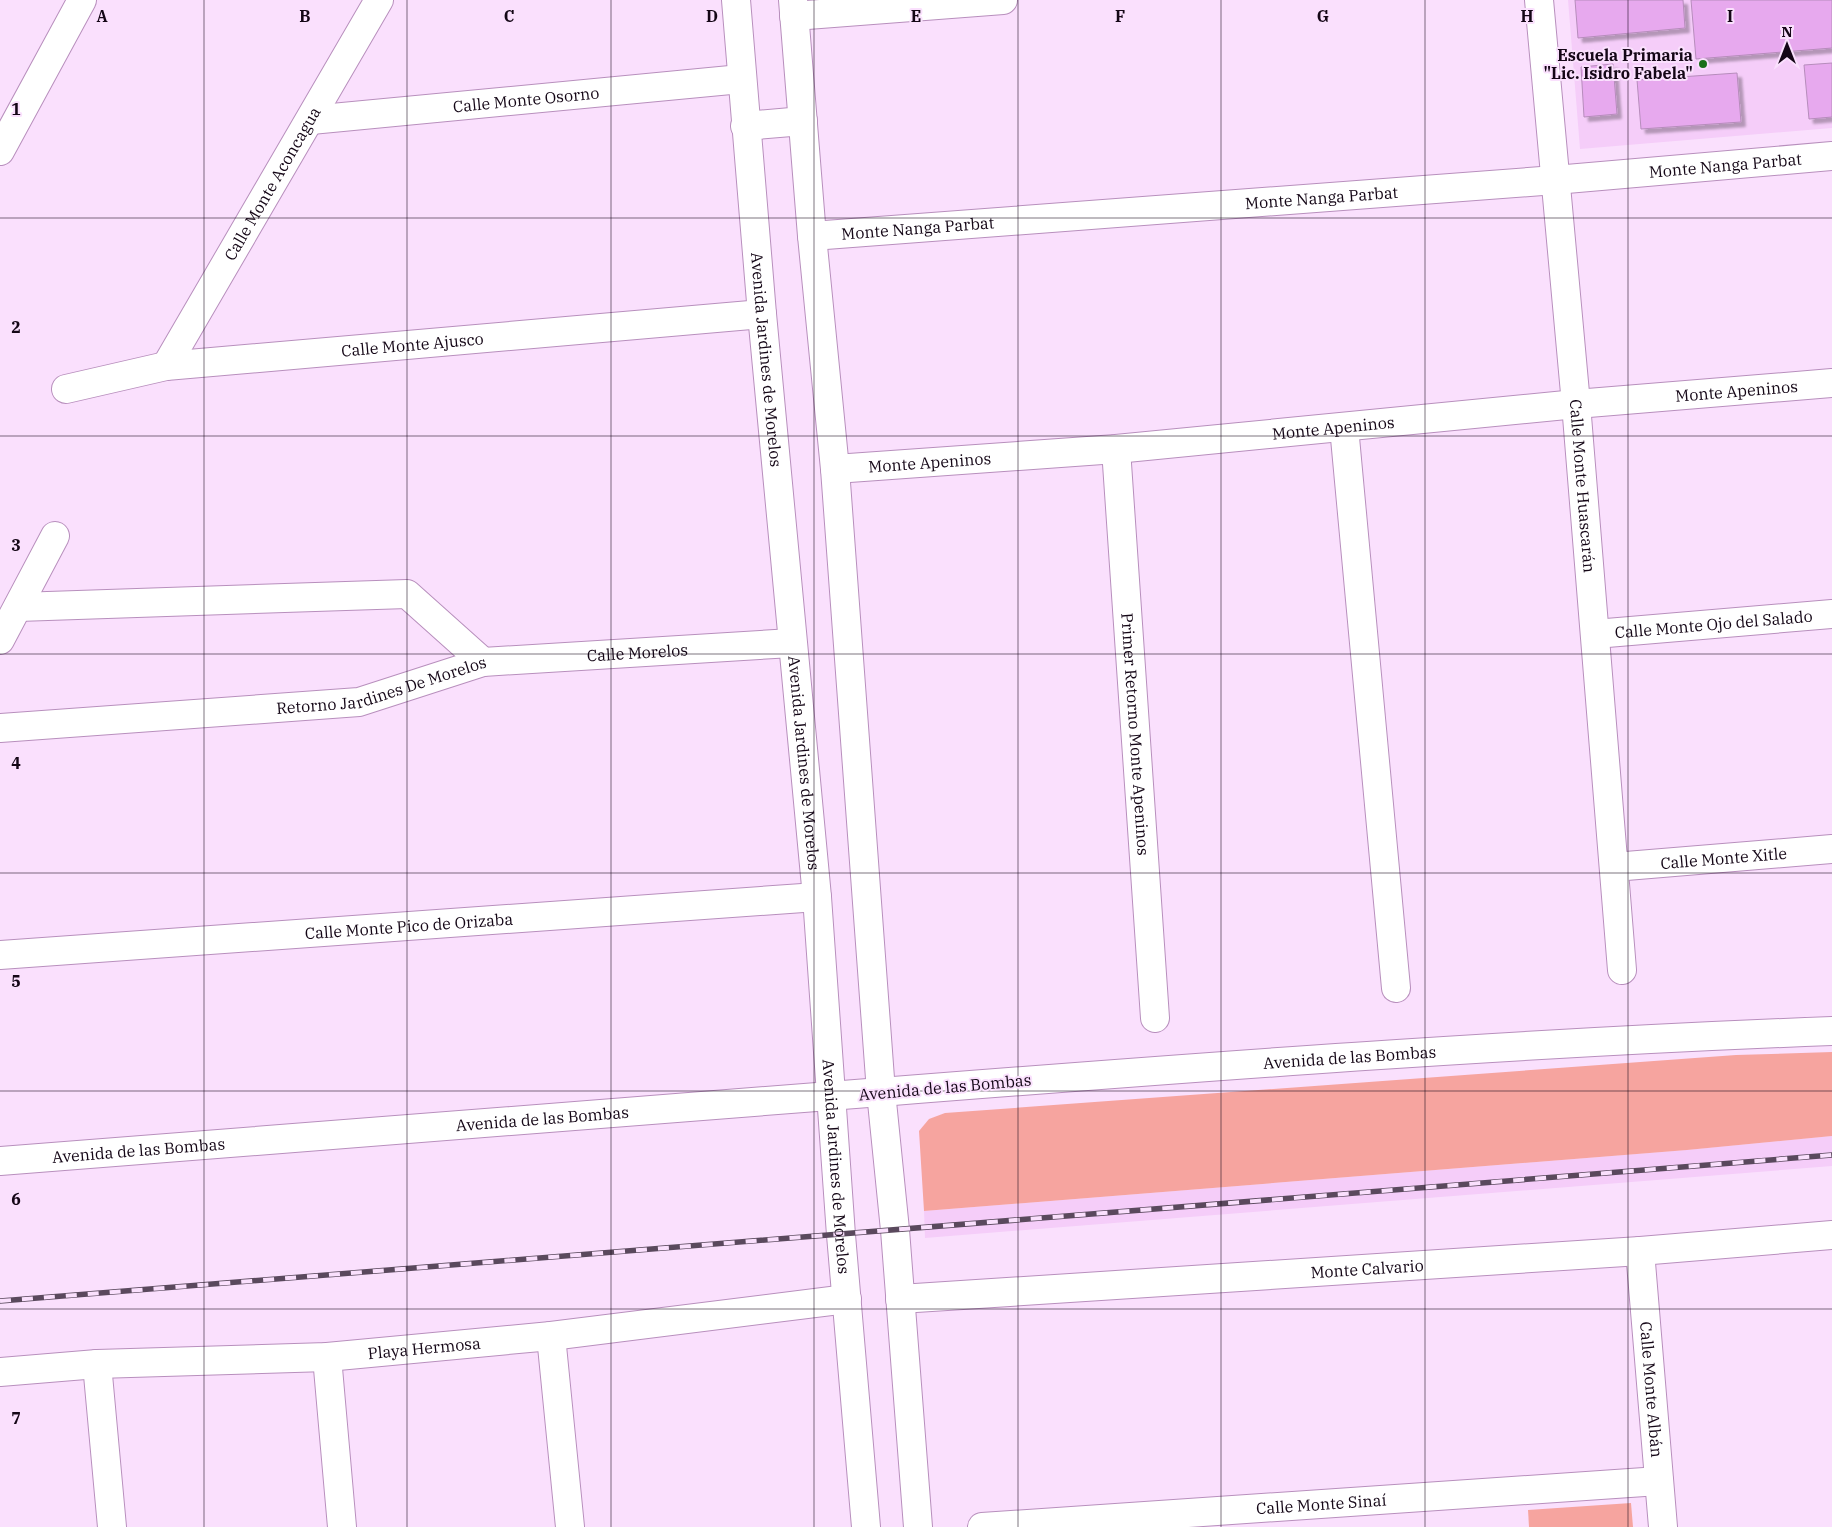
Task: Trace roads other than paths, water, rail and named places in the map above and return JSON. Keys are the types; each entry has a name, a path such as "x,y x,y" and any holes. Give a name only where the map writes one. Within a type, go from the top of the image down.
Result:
{"street":[{"path":"0,151 82,0"},
{"name":"Calle Monte Aconcagua","path":"166,366 311,120 379,0"},
{"name":"Avenida Jardines de Morelos","path":"736,0 741,79 792,643 818,897 831,1096 866,1527"},
{"path":"918,1527 881,1092 835,469 812,236 793,8 1004,0"},
{"name":"Calle Monte Huascarán","path":"1539,0 1576,404 1622,970"},
{"name":"Calle Monte Osorno","path":"311,120 741,79"},
{"path":"746,126 803,121"},
{"name":"Monte Nanga Parbat","path":"812,236 1555,180 1832,156"},
{"name":"Calle Monte Ajusco","path":"66,389 166,366 762,314"},
{"name":"Monte Apeninos","path":"835,469 1116,450 1576,404 1832,382"},
{"path":"1344,427 1396,988"},
{"name":"Primer Retorno Monte Apeninos","path":"1116,450 1156,1018"},
{"path":"0,640 55,536"},
{"name":"Retorno Jardines De Morelos","path":"0,728 359,702 482,662 408,594 18,607"},
{"name":"Calle Monte Ojo del Salado","path":"1595,634 1832,614"},
{"name":"Calle Morelos","path":"482,662 792,643"},
{"name":"Calle Monte Xitle","path":"1614,866 1832,849"},
{"name":"Calle Monte Pico de Orizaba","path":"0,955 818,897"},
{"name":"Avenida de las Bombas","path":"0,1161 1158,1070 1621,1039 1832,1031"},
{"name":"Monte Calvario","path":"900,1299 1640,1251 1832,1235"},
{"name":"Calle Monte Albán","path":"1640,1251 1664,1527"},
{"name":"Playa Hermosa","path":"0,1372 97,1364 327,1357 552,1336 847,1299"},
{"path":"552,1336 570,1527"},
{"path":"327,1357 342,1527"},
{"path":"97,1364 112,1527"},
{"name":"Calle Monte Sinaí","path":"982,1527 1660,1481"}],"railway":[{"path":"0,1301 1832,1155"}],"place":[{"name":"Escuela Primaria \"Lic. Isidro Fabela\"","path":"1703,64"}]}
